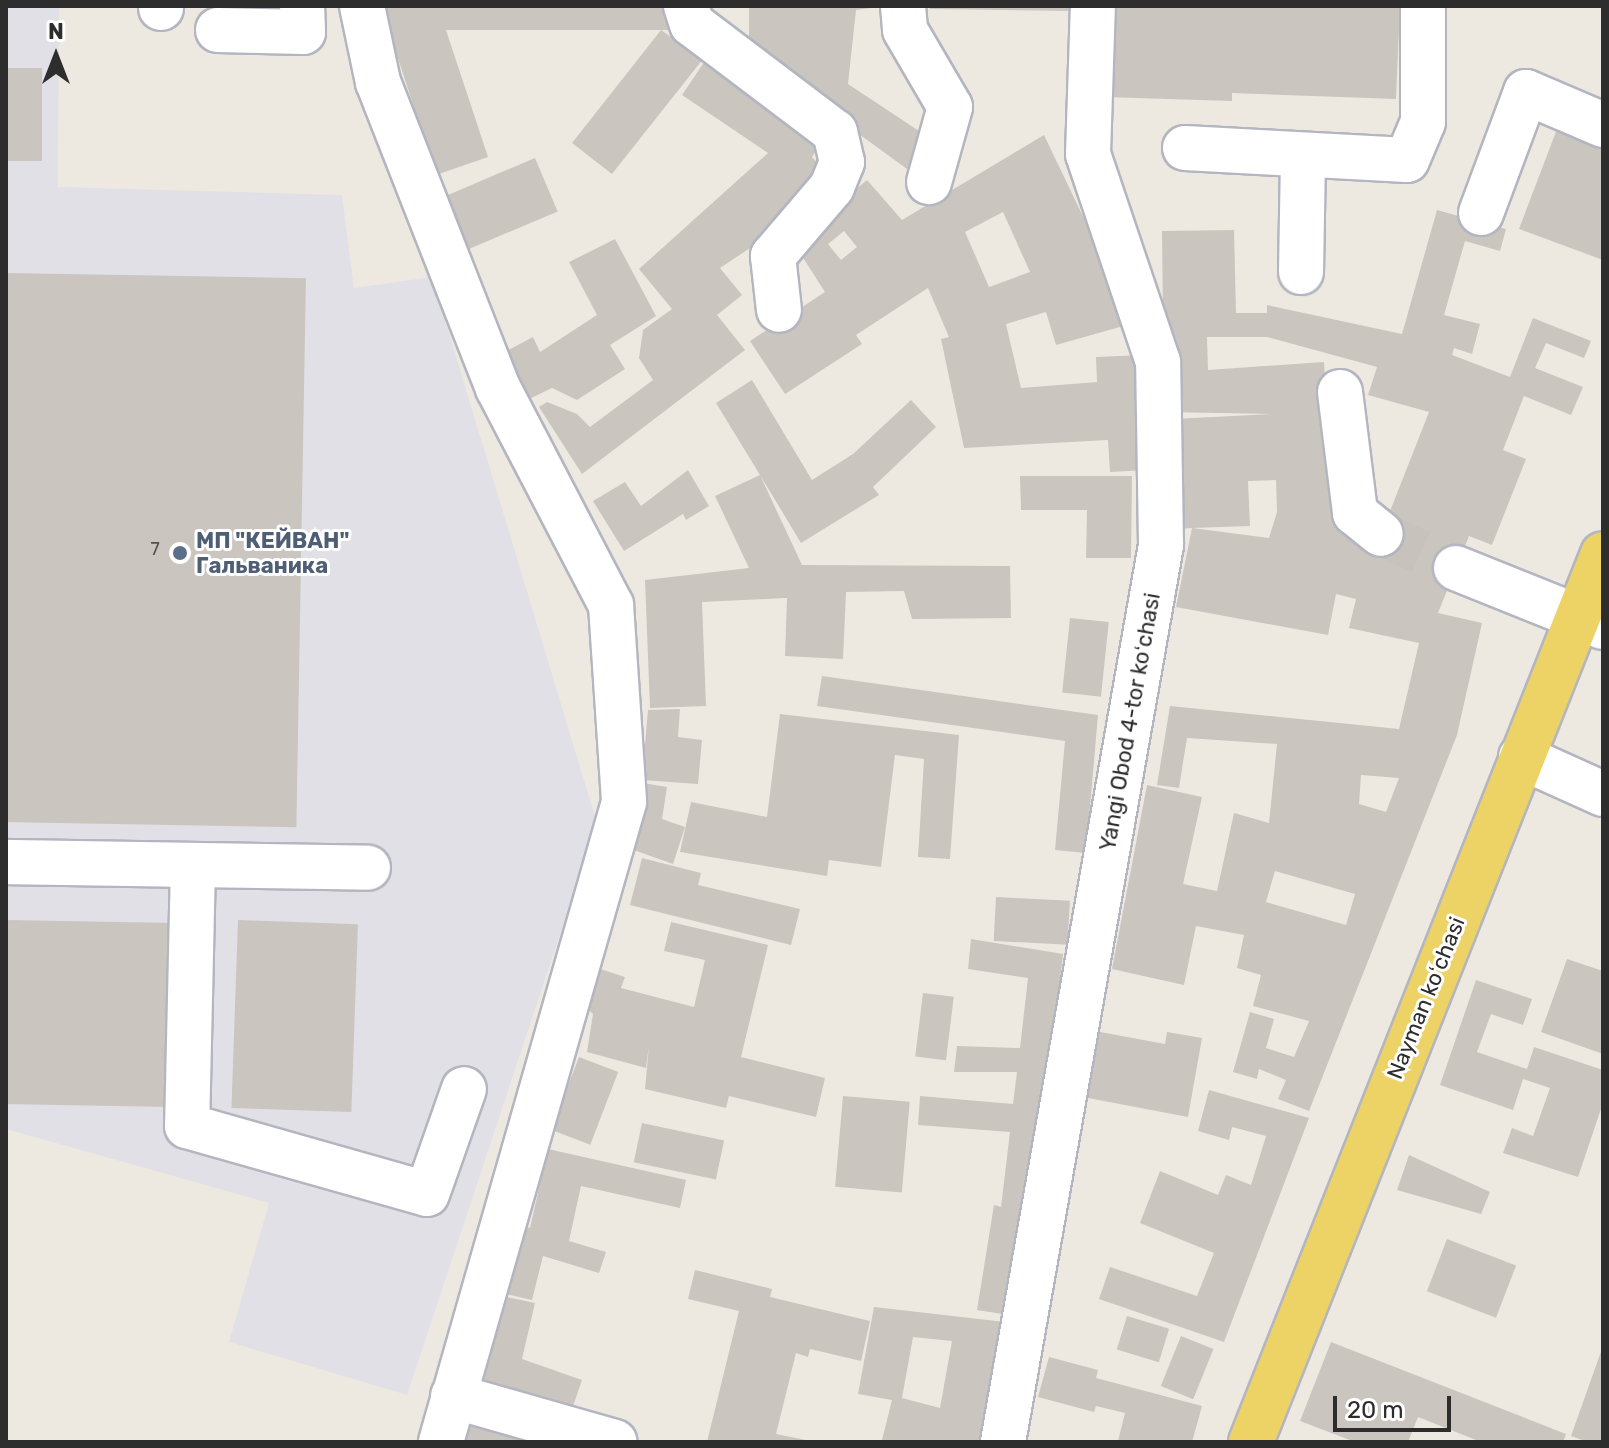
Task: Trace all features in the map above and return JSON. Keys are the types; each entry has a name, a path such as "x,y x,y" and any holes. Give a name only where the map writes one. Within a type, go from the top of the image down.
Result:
{"main road":[{"name":"Nayman koʻchasi","path":"1251,1442 1521,757 1591,622 1603,554"}],"street":[{"path":"218,30 303,32 302,6"},
{"path":"362,6 378,82 498,388 611,605 624,802 441,1442"},
{"path":"686,6 692,24 835,132 842,162 832,187 773,256 779,310"},
{"path":"903,6 905,30 950,107 929,182"},
{"name":"Yangi Obod 4-tor koʻchasi","path":"1003,1442 1161,545 1158,362 1088,154 1093,6"},
{"path":"1185,148 1407,160 1423,122 1423,6"},
{"path":"1481,213 1526,92 1603,125"},
{"path":"1301,272 1303,155"},
{"path":"1340,392 1355,513 1381,534"},
{"path":"1456,568 1591,622"},
{"path":"1521,757 1603,794"},
{"path":"6,862 368,868"},
{"path":"193,865 187,1126 427,1194 464,1089"},
{"path":"453,1396 615,1442"}],"shaded area":[{"path":"6,6 59,6 58,187 342,195 354,288 432,277 597,823 407,1395 229,1342 269,1203 6,1129"}],"building":[{"path":"381,6 669,6 669,30 446,30 488,157 436,175"},
{"path":"749,6 887,6 856,10 848,84 928,137 907,169 749,54"},
{"path":"930,6 1074,6 1074,11 930,9"},
{"path":"1107,6 1400,6 1396,99 1232,93 1232,101 1104,97"},
{"path":"661,30 703,59 612,174 572,143"},
{"path":"711,52 828,132 812,157 829,175 759,242 720,268 742,295 717,315 745,350 582,474 539,407 547,402 577,414 590,427 653,380 639,358 643,330 672,309 639,269 768,153 682,95"},
{"path":"6,68 42,68 42,161 6,161"},
{"path":"1557,129 1603,146 1603,260 1519,229"},
{"path":"1044,135 1134,323 1056,345 1046,312 1006,324 1021,388 1097,382 1096,357 1142,355 1147,470 1110,472 1108,440 964,448 941,339 949,337 928,288 856,335 862,344 785,394 750,341 825,292 793,242 867,180 902,220","holes":["1003,212 1030,272 989,287 965,232","844,231 857,247 841,260 828,244"]},
{"path":"535,158 558,211 462,252 439,199"},
{"path":"1437,210 1506,229 1500,251 1465,241 1444,315 1480,324 1472,354 1454,348 1452,355 1510,377 1533,318 1591,341 1584,358 1546,343 1535,368 1583,387 1571,415 1524,396 1503,450 1526,459 1492,545 1469,536 1438,613 1482,623 1457,735 1309,1111 1278,1099 1286,1080 1259,1069 1257,1079 1233,1072 1250,1012 1274,1019 1266,1048 1294,1057 1309,1021 1253,1006 1261,975 1237,968 1244,935 1196,926 1184,985 1112,969 1147,785 1202,797 1183,884 1217,891 1234,813 1269,823 1277,744 1187,738 1179,788 1157,785 1170,706 1399,729 1419,643 1349,628 1356,599 1336,594 1328,635 1176,607 1192,528 1179,529 1174,419 1272,414 1164,412 1162,231 1234,230 1236,313 1267,313 1267,305 1402,334","holes":["1207,337 1267,337 1377,367 1368,395 1429,412 1381,534 1333,523 1324,362 1208,370","1276,480 1277,512 1269,538 1192,528 1250,526 1248,481","1361,775 1399,778 1386,812 1359,804","1275,871 1355,894 1346,925 1266,902"]},
{"path":"615,239 656,316 610,345 625,369 577,400 552,388 521,403 497,356 533,337 540,352 597,315 569,262"},
{"path":"6,273 306,278 296,827 6,822"},
{"path":"752,380 812,480 853,454 911,400 936,427 873,487 879,495 801,543 716,403"},
{"path":"688,470 709,506 686,520 683,514 624,551 593,501 625,482 641,506"},
{"path":"760,475 802,565 1010,566 1011,618 912,619 904,591 846,592 843,659 785,656 787,598 702,602 706,706 650,708 645,580 749,568 715,496"},
{"path":"1020,476 1132,476 1131,558 1086,558 1087,510 1021,510"},
{"path":"1070,618 1109,622 1101,697 1062,693"},
{"path":"822,676 1098,715 1086,853 1055,850 1065,741 817,706"},
{"path":"680,709 678,737 702,740 698,784 642,780 648,710"},
{"path":"780,714 959,735 950,859 918,857 924,759 895,755 881,867 829,860 827,876 680,852 691,802 767,817"},
{"path":"637,782 667,787 662,819 685,827 673,864 631,849"},
{"path":"642,858 701,873 698,885 800,909 791,945 630,905"},
{"path":"996,897 1070,901 1068,945 994,941"},
{"path":"6,920 175,923 172,1107 6,1104"},
{"path":"238,920 358,924 351,1112 231,1108"},
{"path":"671,922 768,945 741,1057 825,1078 816,1117 729,1096 726,1108 645,1089 649,1045 646,1068 587,1052 593,1014 582,1003 594,967 625,977 621,988 694,1007 705,960 664,951"},
{"path":"971,939 1063,954 1021,1317 977,1310 994,1205 1001,1207 1010,1132 918,1125 920,1096 1013,1104 1017,1072 954,1072 957,1046 1020,1048 1028,978 968,969"},
{"path":"1567,959 1603,971 1603,1054 1541,1032"},
{"path":"1476,980 1532,999 1523,1025 1491,1014 1477,1052 1527,1069 1534,1047 1603,1070 1603,1103 1578,1177 1503,1153 1512,1128 1533,1136 1550,1088 1523,1079 1513,1110 1440,1085"},
{"path":"923,993 954,997 946,1060 915,1057"},
{"path":"1095,1031 1165,1044 1167,1032 1202,1038 1188,1117 1083,1097"},
{"path":"579,1057 618,1072 590,1145 551,1130"},
{"path":"1209,1090 1309,1118 1224,1342 1099,1299 1110,1267 1197,1296 1214,1253 1140,1223 1160,1171 1218,1195 1226,1175 1251,1185 1266,1136 1232,1127 1229,1140 1198,1131"},
{"path":"843,1096 910,1102 902,1192 835,1187"},
{"path":"642,1123 724,1140 716,1180 634,1162"},
{"path":"548,1149 686,1180 680,1208 581,1186 569,1241 606,1252 599,1273 543,1256 532,1300 502,1293 520,1225 530,1228"},
{"path":"1409,1155 1490,1192 1481,1214 1397,1190"},
{"path":"1447,1239 1516,1266 1496,1318 1427,1291"},
{"path":"695,1270 772,1289 770,1297 870,1321 861,1361 810,1349 808,1357 796,1353 776,1434 816,1442 707,1442 739,1311 688,1299"},
{"path":"497,1295 535,1303 522,1359 582,1380 570,1415 478,1383"},
{"path":"874,1307 1014,1323 992,1442 882,1440 892,1400 858,1394","holes":["913,1337 952,1341 940,1408 902,1398"]},
{"path":"1127,1316 1169,1329 1159,1362 1117,1349"},
{"path":"1181,1336 1213,1349 1193,1399 1161,1386"},
{"path":"1331,1342 1566,1434 1563,1442 1481,1442 1418,1417 1408,1442 1355,1442 1300,1421"},
{"path":"1603,1346 1603,1437 1601,1442 1588,1442 1571,1436"},
{"path":"1049,1357 1098,1370 1096,1378 1202,1406 1192,1442 1118,1441 1125,1413 1096,1406 1094,1412 1038,1397"},
{"path":"468,1407 590,1442 458,1442"}],"tunnel":[{"path":"1381,534 1456,568"}],"place":[{"name":"МП \"КЕЙВАН\" Гальваника","path":"180,553"}]}
